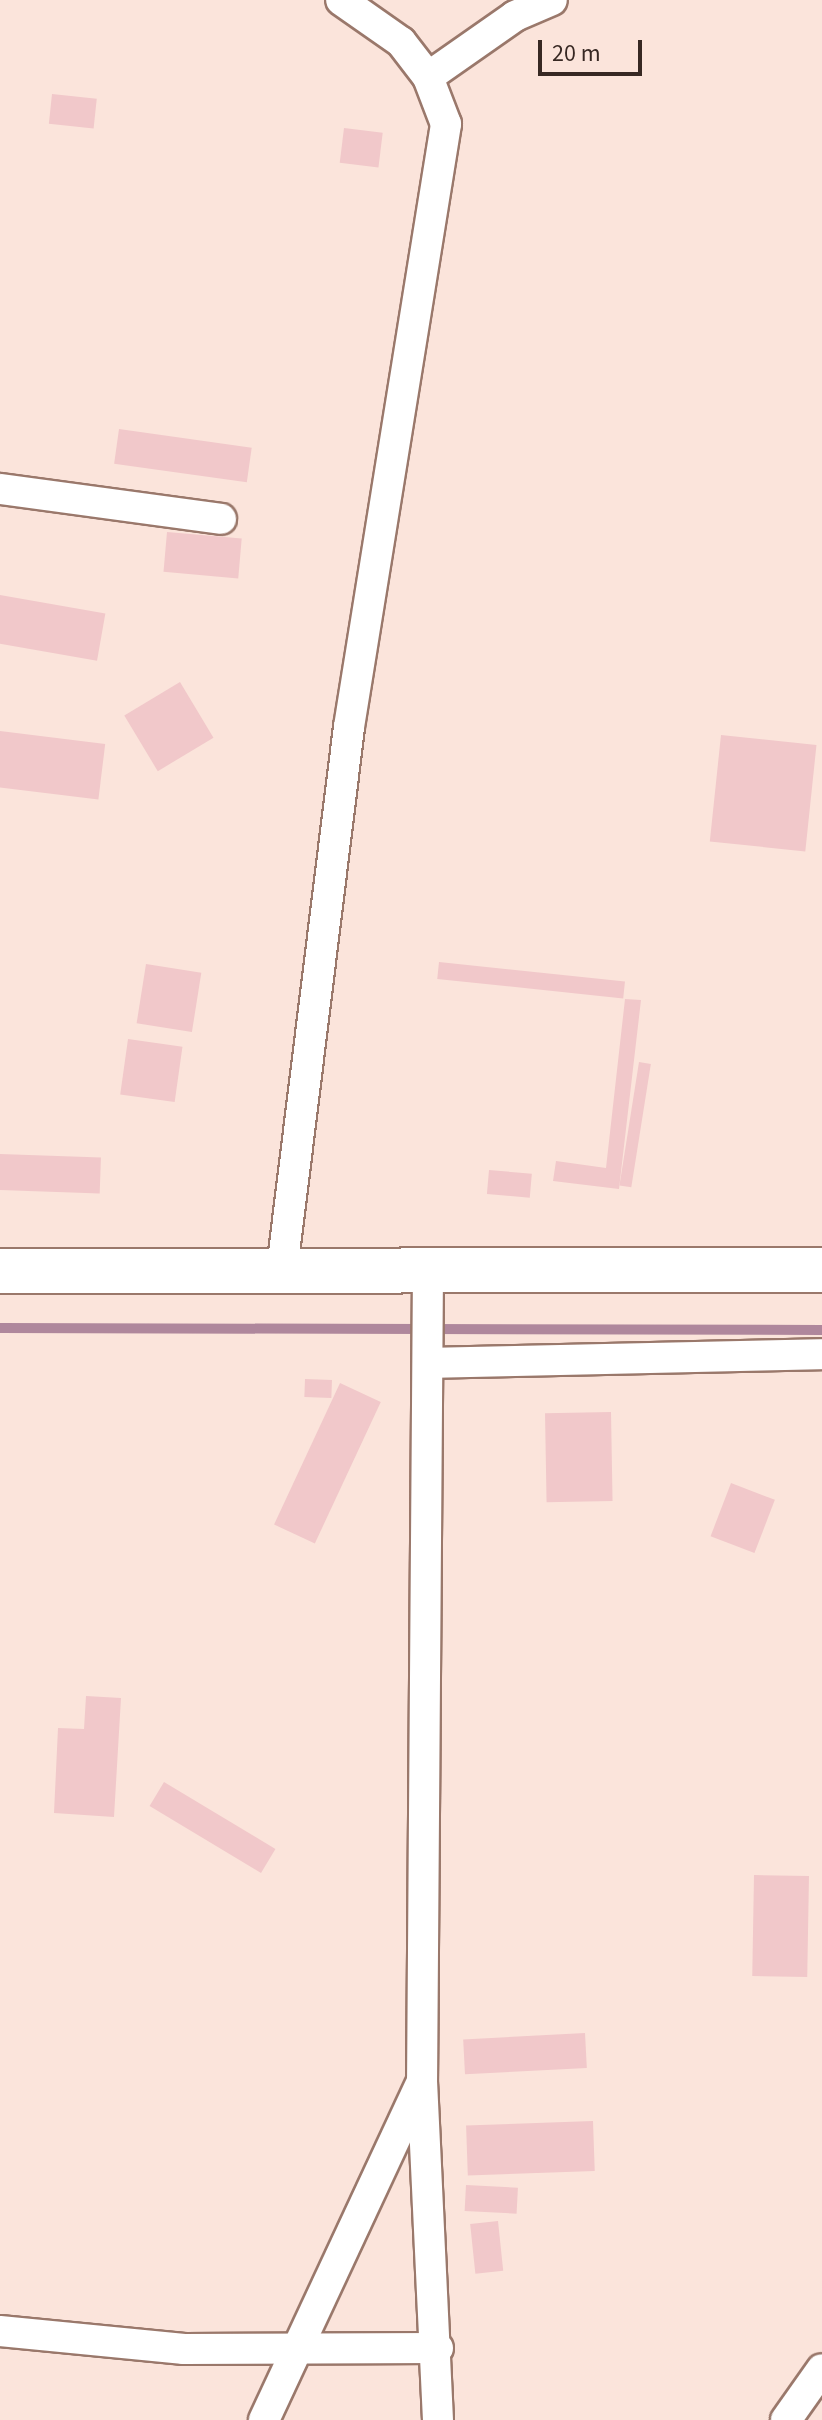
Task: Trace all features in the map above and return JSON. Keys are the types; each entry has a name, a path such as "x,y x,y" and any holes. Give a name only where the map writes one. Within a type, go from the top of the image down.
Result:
{"main road":[{"path":"0,1271 822,1270"}],"street":[{"path":"282,1269 349,727 446,124 428,77 401,42 341,0"},
{"path":"428,77 515,16 552,0"},
{"path":"0,489 221,519"},
{"path":"428,1269 422,2081 438,2348 438,2420"},
{"path":"429,1363 822,1354"},
{"path":"264,2420 422,2081"},
{"path":"0,2331 184,2349 438,2348"},
{"path":"786,2420 822,2369"}],"building":[{"path":"52,94 97,99 94,129 49,124"},
{"path":"344,128 383,133 378,167 340,163"},
{"path":"119,429 252,448 247,482 114,464"},
{"path":"167,532 242,539 238,578 164,572"},
{"path":"0,595 105,614 97,661 0,644"},
{"path":"180,682 213,738 158,771 124,715"},
{"path":"0,731 105,744 98,800 0,787"},
{"path":"721,735 816,745 805,851 710,841"},
{"path":"439,962 625,982 623,998 437,979"},
{"path":"146,964 201,973 192,1032 137,1023"},
{"path":"625,999 641,1000 619,1189 553,1181 556,1161 606,1168"},
{"path":"128,1039 182,1047 175,1102 120,1094"},
{"path":"639,1062 651,1064 631,1187 619,1185"},
{"path":"0,1154 101,1158 100,1194 0,1190"},
{"path":"489,1170 532,1174 530,1198 487,1194"},
{"path":"305,1379 332,1380 331,1398 304,1397"},
{"path":"340,1383 381,1402 315,1543 274,1524"},
{"path":"611,1412 613,1501 547,1502 545,1413"},
{"path":"731,1483 775,1500 754,1553 711,1536"},
{"path":"86,1696 121,1698 114,1817 54,1813 58,1728 84,1729"},
{"path":"164,1782 275,1849 261,1873 150,1806"},
{"path":"754,1875 809,1876 807,1977 752,1976"},
{"path":"585,2033 587,2068 465,2074 463,2039"},
{"path":"593,2121 595,2171 468,2175 466,2125"},
{"path":"466,2185 518,2188 517,2214 465,2211"},
{"path":"498,2221 503,2271 475,2274 470,2224"}],"waterway":[{"path":"0,1328 822,1330"}]}
